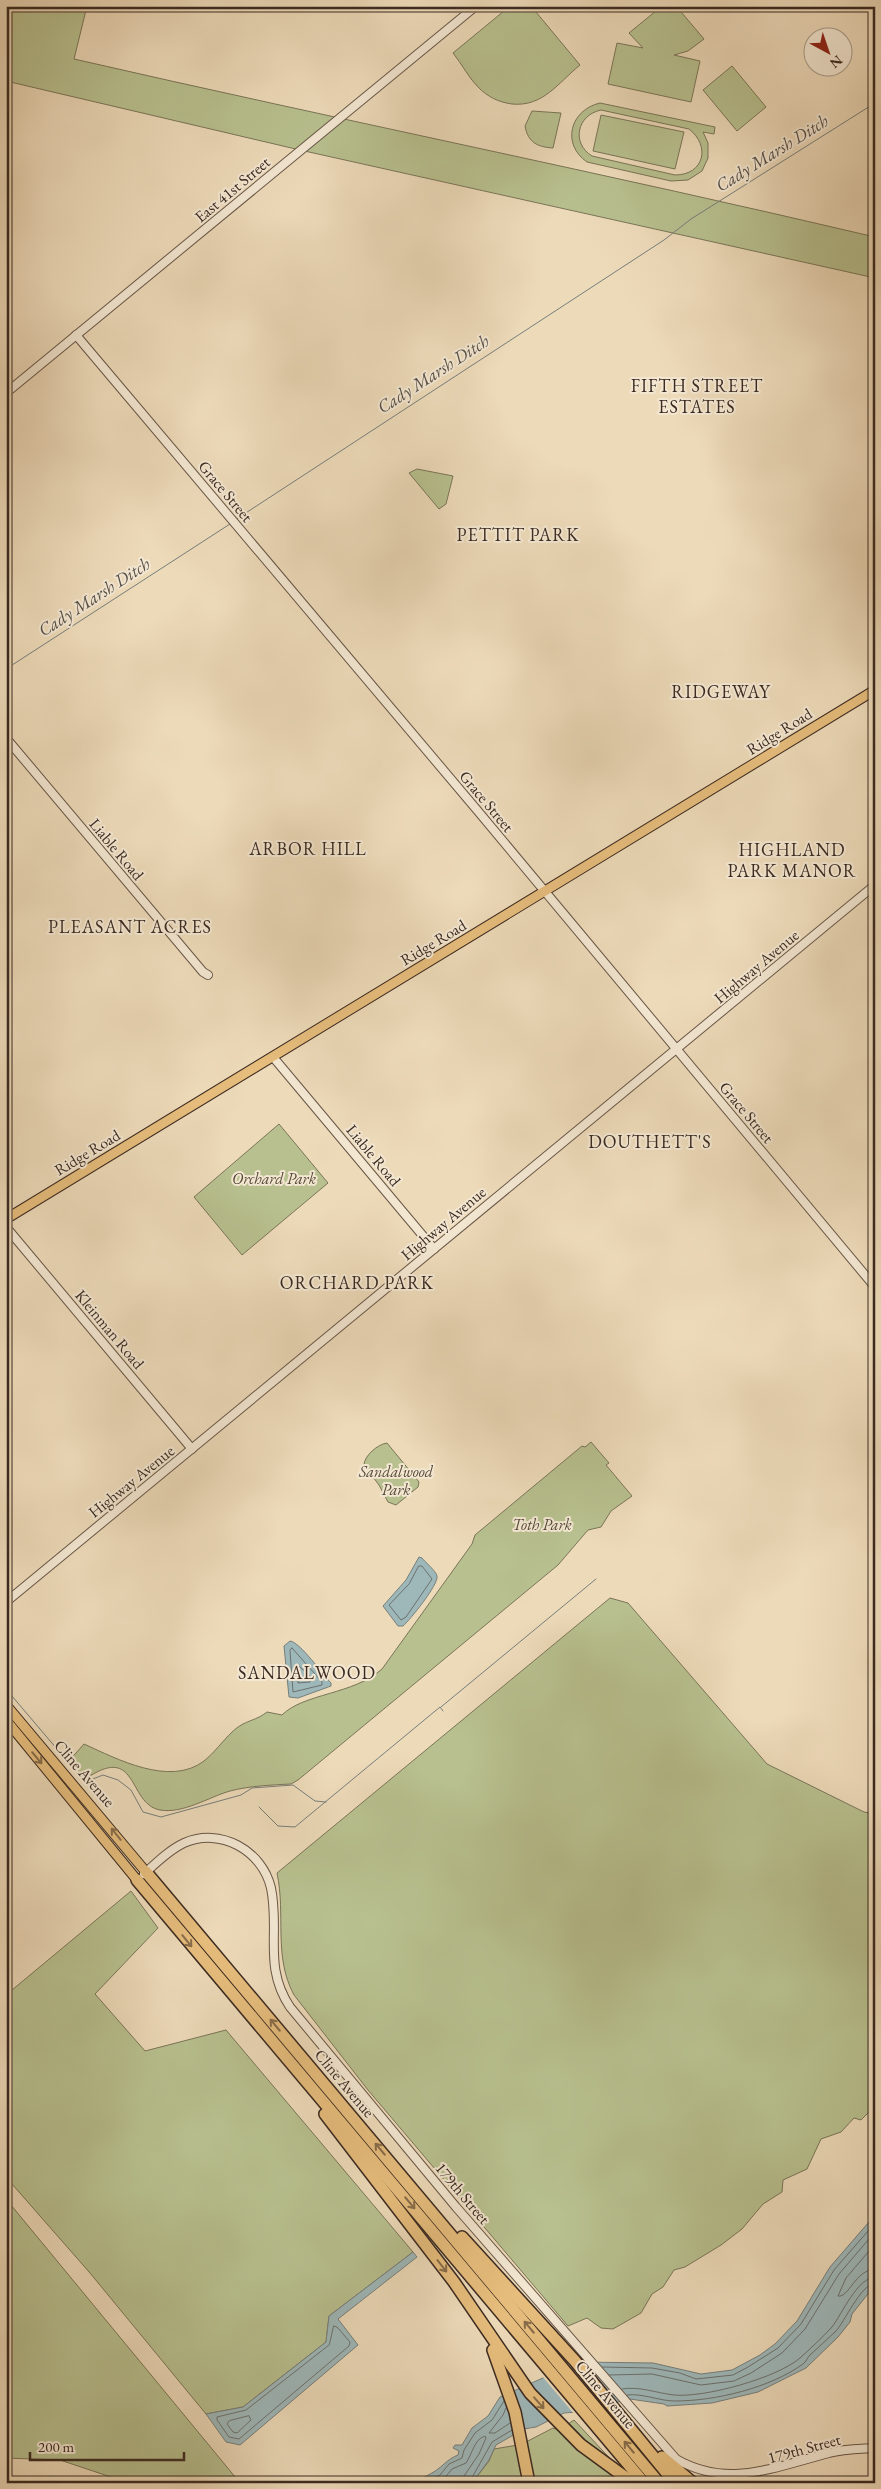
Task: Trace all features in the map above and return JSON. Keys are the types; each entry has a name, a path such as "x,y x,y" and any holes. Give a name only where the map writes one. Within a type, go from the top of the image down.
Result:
{"highway":[{"name":"Cline Avenue","path":"146,1872 659,2483"},
{"name":"Cline Avenue","path":"137,1880 456,2257 644,2483"},
{"path":"299,2073 314,2100 454,2282 515,2373 536,2400 565,2431 632,2483"},
{"path":"402,2176 579,2357 615,2407 676,2483"},
{"path":"478,2317 504,2379 523,2446 529,2483"},
{"path":"628,2423 665,2460 693,2483"}],"main road":[{"name":"Ridge Road","path":"6,1219 875,690"},
{"name":"Cline Avenue","path":"6,1705 146,1872"},
{"name":"Cline Avenue","path":"6,1720 137,1880"}],"street":[{"name":"East 41st Street","path":"6,393 476,6"},
{"name":"Grace Street","path":"76,334 478,810 544,892 875,1287"},
{"name":"Liable Road","path":"6,738 203,972 208,975"},
{"name":"Highway Avenue","path":"6,1602 875,885"},
{"name":"Liable Road","path":"273,1057 434,1249"},
{"name":"Kleinman Road","path":"6,1227 192,1449"},
{"name":"179th Street","path":"137,1880 177,1847 204,1838 232,1842 257,1860 268,1876 271,1888 274,1970 280,1989 290,2007 579,2357 630,2407 676,2459 700,2474 719,2479 749,2478 831,2452 875,2448"}],"green space":[{"path":"6,6 87,6 74,59 675,191 875,237 875,278 300,150 6,81"},
{"path":"510,6 531,6 580,65 541,98 523,104 502,102 486,94 474,83 453,53"},
{"path":"662,6 676,6 704,39 688,51 674,55 700,61 691,102 608,84 617,43 643,48 629,33"},
{"path":"732,66 766,107 737,131 703,90"},
{"path":"600,103 715,127 714,134 703,132 708,143 708,158 702,171 688,180 671,181 587,162 579,155 574,146 572,128 582,113","holes":["601,110 689,129 700,143 701,158 693,170 685,174 675,175 592,156 585,150 579,137 582,123 587,117"]},
{"path":"532,111 561,113 553,148 543,147 534,143 526,132 525,126"},
{"path":"601,115 684,132 675,169 593,151"},
{"name":"PETTIT PARK","path":"417,469 453,476 446,504 439,509 409,473"},
{"name":"Orchard Park","path":"279,1124 328,1183 242,1255 194,1197"},
{"name":"Toth Park","path":"591,1442 609,1463 606,1465 632,1496 611,1511 601,1527 588,1530 558,1565 298,1780 291,1784 237,1789 178,1810 169,1811 160,1810 150,1805 124,1771 114,1767 102,1770 84,1780 68,1762 84,1744 112,1757 144,1768 176,1771 190,1768 204,1761 238,1727 267,1712 282,1715 303,1702 370,1678 382,1669 472,1544 475,1535 582,1446 585,1447"},
{"name":"Sandalwood Park","path":"387,1443 419,1482 418,1487 396,1505 388,1502 379,1485 364,1465 366,1458 372,1451"},
{"path":"610,1598 628,1603 767,1764 864,1812 875,1814 875,2103 872,2102 872,2109 861,2120 854,2118 841,2132 821,2139 807,2169 783,2180 782,2192 763,2204 742,2229 721,2245 685,2267 674,2270 663,2287 652,2294 641,2313 613,2329 601,2328 587,2318 568,2326 368,2090 294,1995 284,1965 281,1904 277,1873"},
{"path":"131,1891 158,1928 95,1994 145,2051 226,2030 413,2252 329,2316 326,2342 243,2407 206,2414 90,2273 12,2184 6,2190 6,1995"},
{"path":"6,2199 236,2478 171,2483 129,2483 60,2460 6,2458"},
{"path":"574,2420 617,2466 565,2426"},
{"path":"553,2428 558,2430 590,2459 624,2483 532,2483 526,2442"},
{"path":"518,2445 524,2483 472,2483 489,2461 494,2449"}],"water":[{"path":"419,1557 435,1572 436,1580 429,1594 412,1617 403,1626 398,1626 383,1606 406,1580"},
{"path":"290,1641 300,1647 331,1683 331,1686 298,1698 289,1697 284,1646"},
{"path":"875,2215 875,2285 852,2314 850,2322 838,2337 806,2368 758,2392 712,2403 667,2406 630,2399 577,2412 564,2413 536,2427 524,2429 496,2445 489,2460 472,2483 417,2483 458,2455 459,2451 453,2448 455,2445 462,2445 472,2428 488,2416 500,2397 579,2362 653,2363 701,2374 732,2370 760,2355 775,2344 797,2321 830,2267"},
{"path":"413,2252 417,2257 338,2319 358,2345 240,2445 226,2442 206,2414 243,2407 326,2342 329,2316"}],"pier":[{"path":"581,2359 619,2404 575,2415 542,2376 564,2364"}],"waterway":[{"name":"Cady Marsh Ditch","path":"235,520 664,240 691,219 875,103"},
{"name":"Cady Marsh Ditch","path":"6,669 230,524"},
{"path":"441,1707 596,1579"},
{"path":"6,1689 85,1782 103,1775 118,1780 131,1790 143,1812 161,1817 241,1795 252,1788 293,1785 315,1801 326,1802"},
{"path":"259,1807 278,1826 295,1827 440,1707 443,1711"}],"district":[{"name":"FIFTH STREET ESTATES","path":"697,396"},
{"name":"PETTIT PARK","path":"518,535"},
{"name":"RIDGEWAY","path":"721,692"},
{"name":"ARBOR HILL","path":"308,849"},
{"name":"HIGHLAND PARK MANOR","path":"792,860"},
{"name":"PLEASANT ACRES","path":"130,927"},
{"name":"DOUTHETT'S","path":"650,1142"},
{"name":"ORCHARD PARK","path":"357,1283"},
{"name":"SANDALWOOD","path":"307,1673"}]}
